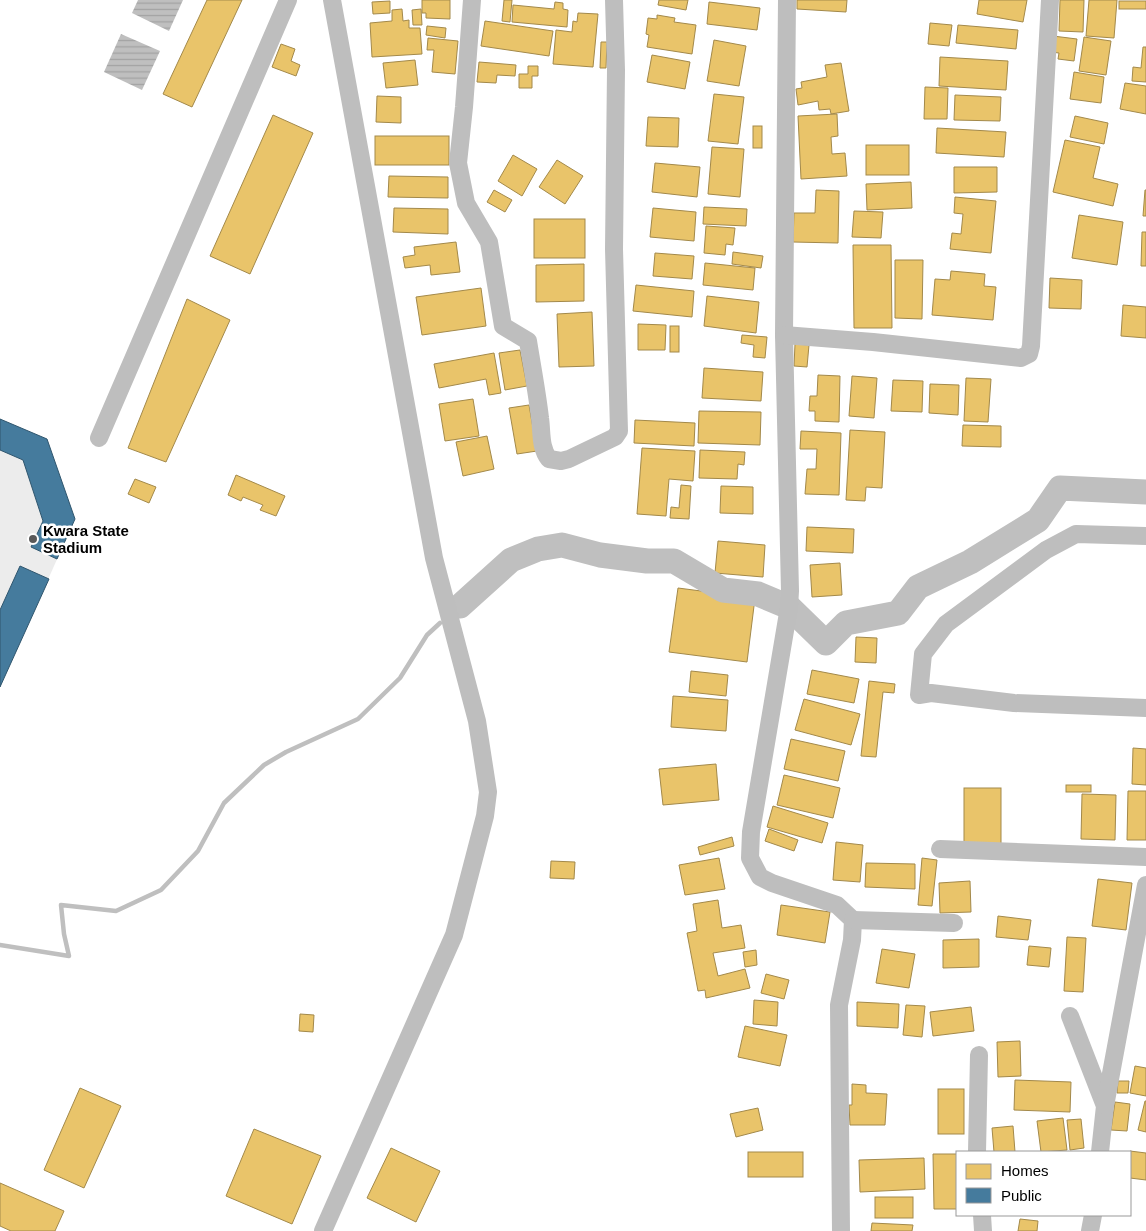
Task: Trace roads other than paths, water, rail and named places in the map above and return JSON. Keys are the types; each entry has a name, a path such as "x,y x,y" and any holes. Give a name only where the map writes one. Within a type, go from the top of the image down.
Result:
{"street":[{"path":"99,438 288,0"},
{"path":"323,1231 454,935 485,816 488,792 475,713 434,558 332,0"},
{"path":"472,0 458,163 466,203 489,242 503,326 528,340 542,445 549,460 561,461 585,452 615,437 619,431 614,249 616,70 614,0"},
{"path":"787,0 784,335 789,599 751,832 750,858 760,877 772,884 837,904 854,920 954,923"},
{"path":"784,335 1021,358 1029,354 1041,181 1050,0"},
{"path":"1146,536 1076,534 1046,550 946,624 923,654 919,694 931,693 1014,703 1146,708"},
{"path":"940,849 1146,857"},
{"path":"1100,1151 1104,1106 1146,885"},
{"path":"841,1231 840,1005 854,920"},
{"path":"1070,1016 1104,1106"},
{"path":"978,1151 979,1055"},
{"path":"982,1216 983,1231"},
{"path":"1090,1231 1093,1216"}],"waterway":[{"path":"460,606 511,560 538,549 562,545 600,555 647,561 674,561 723,590 758,594 789,607 826,643 846,623 898,613 918,587 970,562 1038,520 1060,488 1146,492"},
{"path":"0,945 69,956 64,934 61,905 116,911 161,890 198,851 224,803 264,765 286,752 358,719 400,678 427,635 440,623"}],"place":[{"name":"Kwara State Stadium","path":"33,539"}]}
